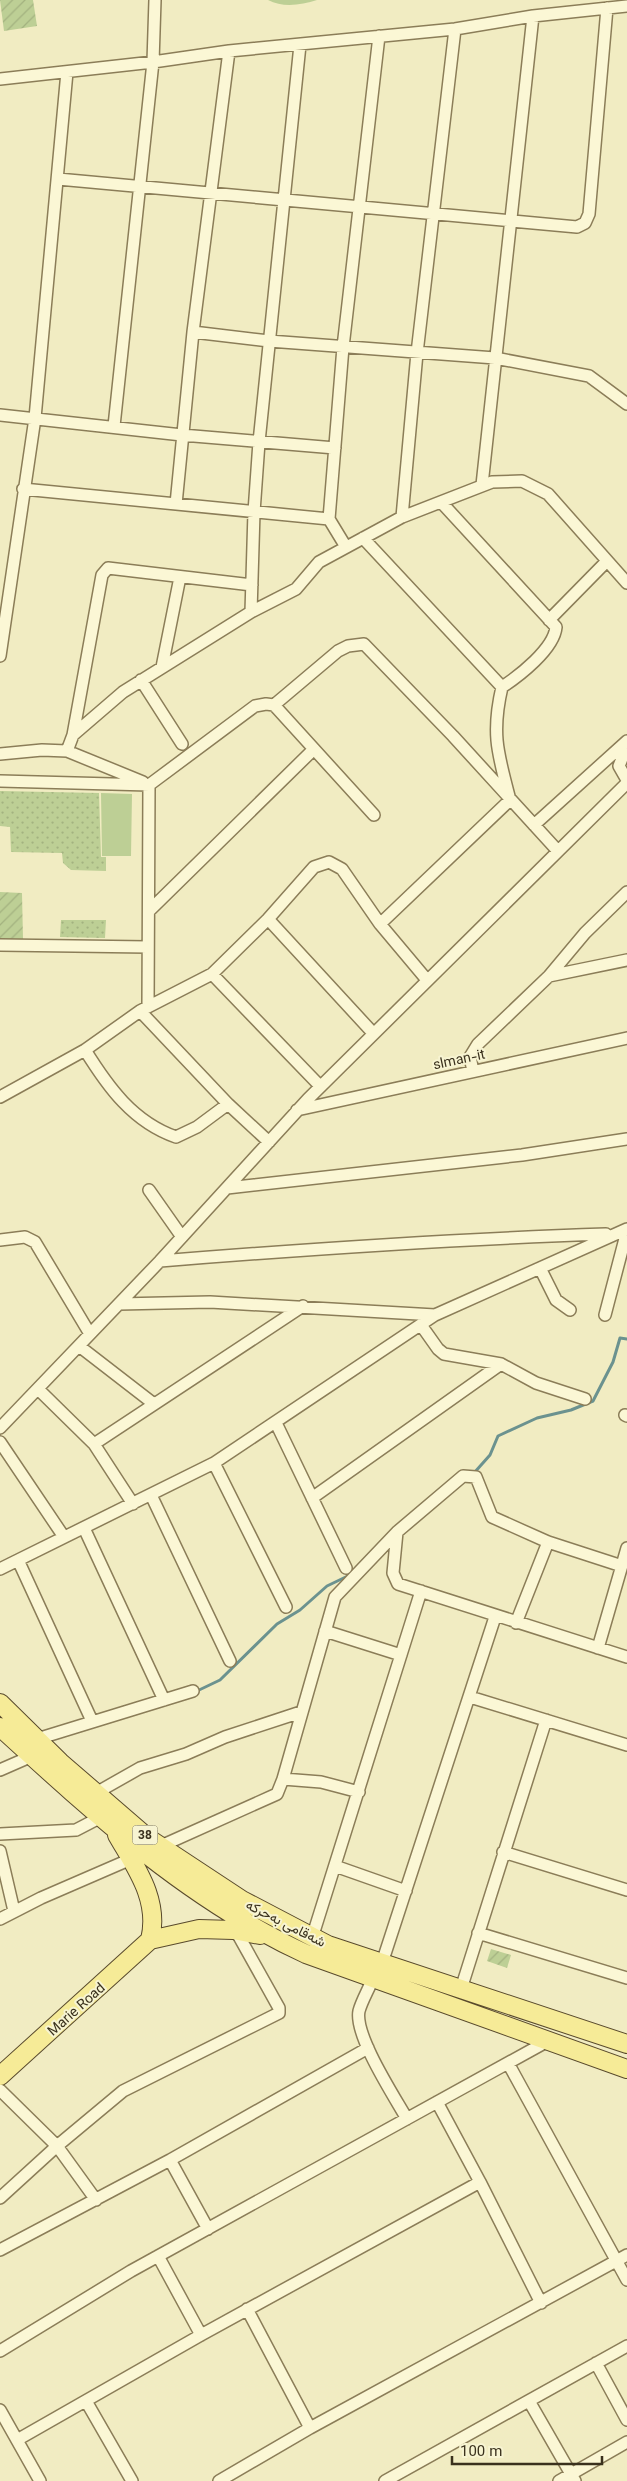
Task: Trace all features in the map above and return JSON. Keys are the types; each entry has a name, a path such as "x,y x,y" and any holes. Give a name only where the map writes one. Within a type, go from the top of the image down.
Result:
{"main road":[{"name":"شەقامی بەحرکە","path":"0,1703 36,1739 96,1793 161,1846 242,1900 312,1938 627,2044"},
{"name":"شەقامی بەحرکە","path":"0,1727 178,1880 267,1936 306,1954 546,2042 627,2069"},
{"name":"38","path":"106,1820 131,1859 151,1900 154,1920 150,1940 182,1931 199,1929 236,1931 267,1936"},
{"name":"Marie Road","path":"0,2076 150,1940"}],"street":[{"path":"114,426 138,186 153,62 155,0"},
{"path":"0,79 153,62 229,51 455,28 532,16 627,6"},
{"path":"58,179 285,202 577,227 585,223 589,214 606,8"},
{"path":"482,485 495,358 513,221 532,16"},
{"path":"402,517 417,353 455,28"},
{"path":"346,547 329,519 344,347 379,36"},
{"path":"251,612 254,512 259,442 300,45"},
{"path":"176,504 193,332 229,51"},
{"path":"0,656 10,596 23,489 35,418 67,72"},
{"path":"193,332 269,341 495,358 589,376 627,404"},
{"path":"0,416 114,426 182,435 335,448"},
{"path":"72,734 106,705 141,680 251,612 296,589 316,565 402,517 482,485 512,480 540,488 548,494 627,583"},
{"path":"23,489 329,519"},
{"path":"442,502 556,627 552,639 521,675 502,687 496,711 495,739 510,800"},
{"path":"363,538 502,687"},
{"path":"550,620 607,561"},
{"path":"68,751 102,574 108,568 252,585"},
{"path":"162,667 180,576"},
{"path":"274,705 338,651 348,646 364,644 454,736 510,800 558,850"},
{"path":"141,680 182,744"},
{"path":"0,781 149,784 255,706 266,704 274,705 374,815"},
{"path":"534,825 627,741"},
{"path":"0,1428 182,1238 320,1086 627,781 619,766 620,758 627,746"},
{"path":"149,911 314,749"},
{"path":"0,754 42,750 68,751 149,784"},
{"path":"149,784 149,911 144,1009 228,1104 269,1142"},
{"path":"380,924 510,800"},
{"path":"0,1098 85,1050 144,1009 212,974 268,919 314,867 328,862 342,869 380,924 426,980"},
{"path":"473,1071 470,1056 473,1050 549,976 586,933 627,892"},
{"path":"268,919 373,1033"},
{"path":"0,945 148,947"},
{"path":"549,976 627,960"},
{"path":"212,974 320,1086"},
{"name":"slman-it","path":"297,1110 627,1038"},
{"path":"85,1050 108,1086 134,1114 157,1130 176,1137 197,1127 228,1104"},
{"path":"227,1188 522,1155 627,1139"},
{"path":"149,1190 182,1238"},
{"path":"0,1569 214,1463 435,1315 613,1234 627,1230"},
{"path":"605,1315 627,1230"},
{"path":"160,1261 530,1236 613,1234"},
{"path":"0,1240 26,1237 35,1242 90,1334"},
{"path":"540,1268 556,1300 570,1310"},
{"path":"119,1304 210,1302 435,1315"},
{"path":"94,1444 303,1306"},
{"path":"421,1324 438,1349 444,1354 501,1364 536,1383 585,1399"},
{"path":"79,1346 154,1404"},
{"path":"312,1498 501,1364"},
{"path":"38,1389 94,1444 132,1504"},
{"path":"276,1423 346,1568"},
{"path":"0,1442 64,1538"},
{"path":"214,1463 286,1607"},
{"path":"161,1846 277,1794 283,1779 334,1597 397,1532 463,1476 476,1477 492,1517 548,1542 622,1566"},
{"path":"151,1495 230,1661"},
{"path":"84,1528 164,1700"},
{"path":"397,1532 393,1573 398,1584 627,1657"},
{"path":"516,1623 548,1542"},
{"path":"598,1648 627,1548"},
{"path":"18,1560 92,1721"},
{"path":"312,1938 421,1591"},
{"path":"382,1963 495,1616"},
{"path":"324,1631 401,1655"},
{"path":"36,1739 193,1691"},
{"path":"470,1697 627,1745"},
{"path":"96,1793 140,1768 186,1754 225,1737 301,1712"},
{"path":"461,1989 546,1720"},
{"path":"0,1770 32,1756"},
{"path":"283,1779 321,1782 359,1792"},
{"path":"0,1834 76,1830 106,1820"},
{"path":"0,1851 14,1911"},
{"path":"503,1852 627,1890"},
{"path":"0,1918 131,1859"},
{"path":"335,1866 406,1891"},
{"path":"0,2198 57,2146 123,2091 279,2013 279,2008 236,1931"},
{"path":"478,1933 627,1978"},
{"path":"373,1978 359,2010 358,2023 368,2048 407,2119"},
{"path":"0,2351 158,2256 546,2042"},
{"path":"0,2250 170,2160 368,2048"},
{"path":"508,2063 627,2280"},
{"path":"0,2090 57,2146 96,2200"},
{"path":"437,2102 541,2303"},
{"path":"170,2160 208,2229"},
{"path":"17,2440 201,2334 480,2182"},
{"path":"219,2481 310,2428 627,2255"},
{"path":"158,2256 201,2334"},
{"path":"247,2309 310,2428"},
{"path":"385,2481 627,2346"},
{"path":"596,2364 627,2420"},
{"path":"86,2400 132,2481"},
{"path":"529,2401 573,2477"},
{"path":"0,2410 40,2481"},
{"path":"559,2481 573,2477 627,2442"}],"green space":[{"path":"0,0 33,0 37,26 4,31"},
{"path":"268,0 317,0 292,5 274,3"},
{"path":"0,791 99,793 101,857 106,857 106,871 71,870 63,863 62,853 11,852 10,827 0,826"},
{"path":"101,793 132,794 131,856 102,856"},
{"path":"0,892 22,893 23,939 0,939"},
{"path":"61,920 106,920 105,938 60,937"},
{"path":"491,1949 511,1955 507,1968 487,1961"}],"waterway":[{"path":"474,1473 490,1455 498,1436 537,1418 571,1410 593,1401 613,1362 620,1338 627,1339"},
{"path":"197,1691 220,1680 277,1624 300,1610 327,1586 352,1574"}]}
